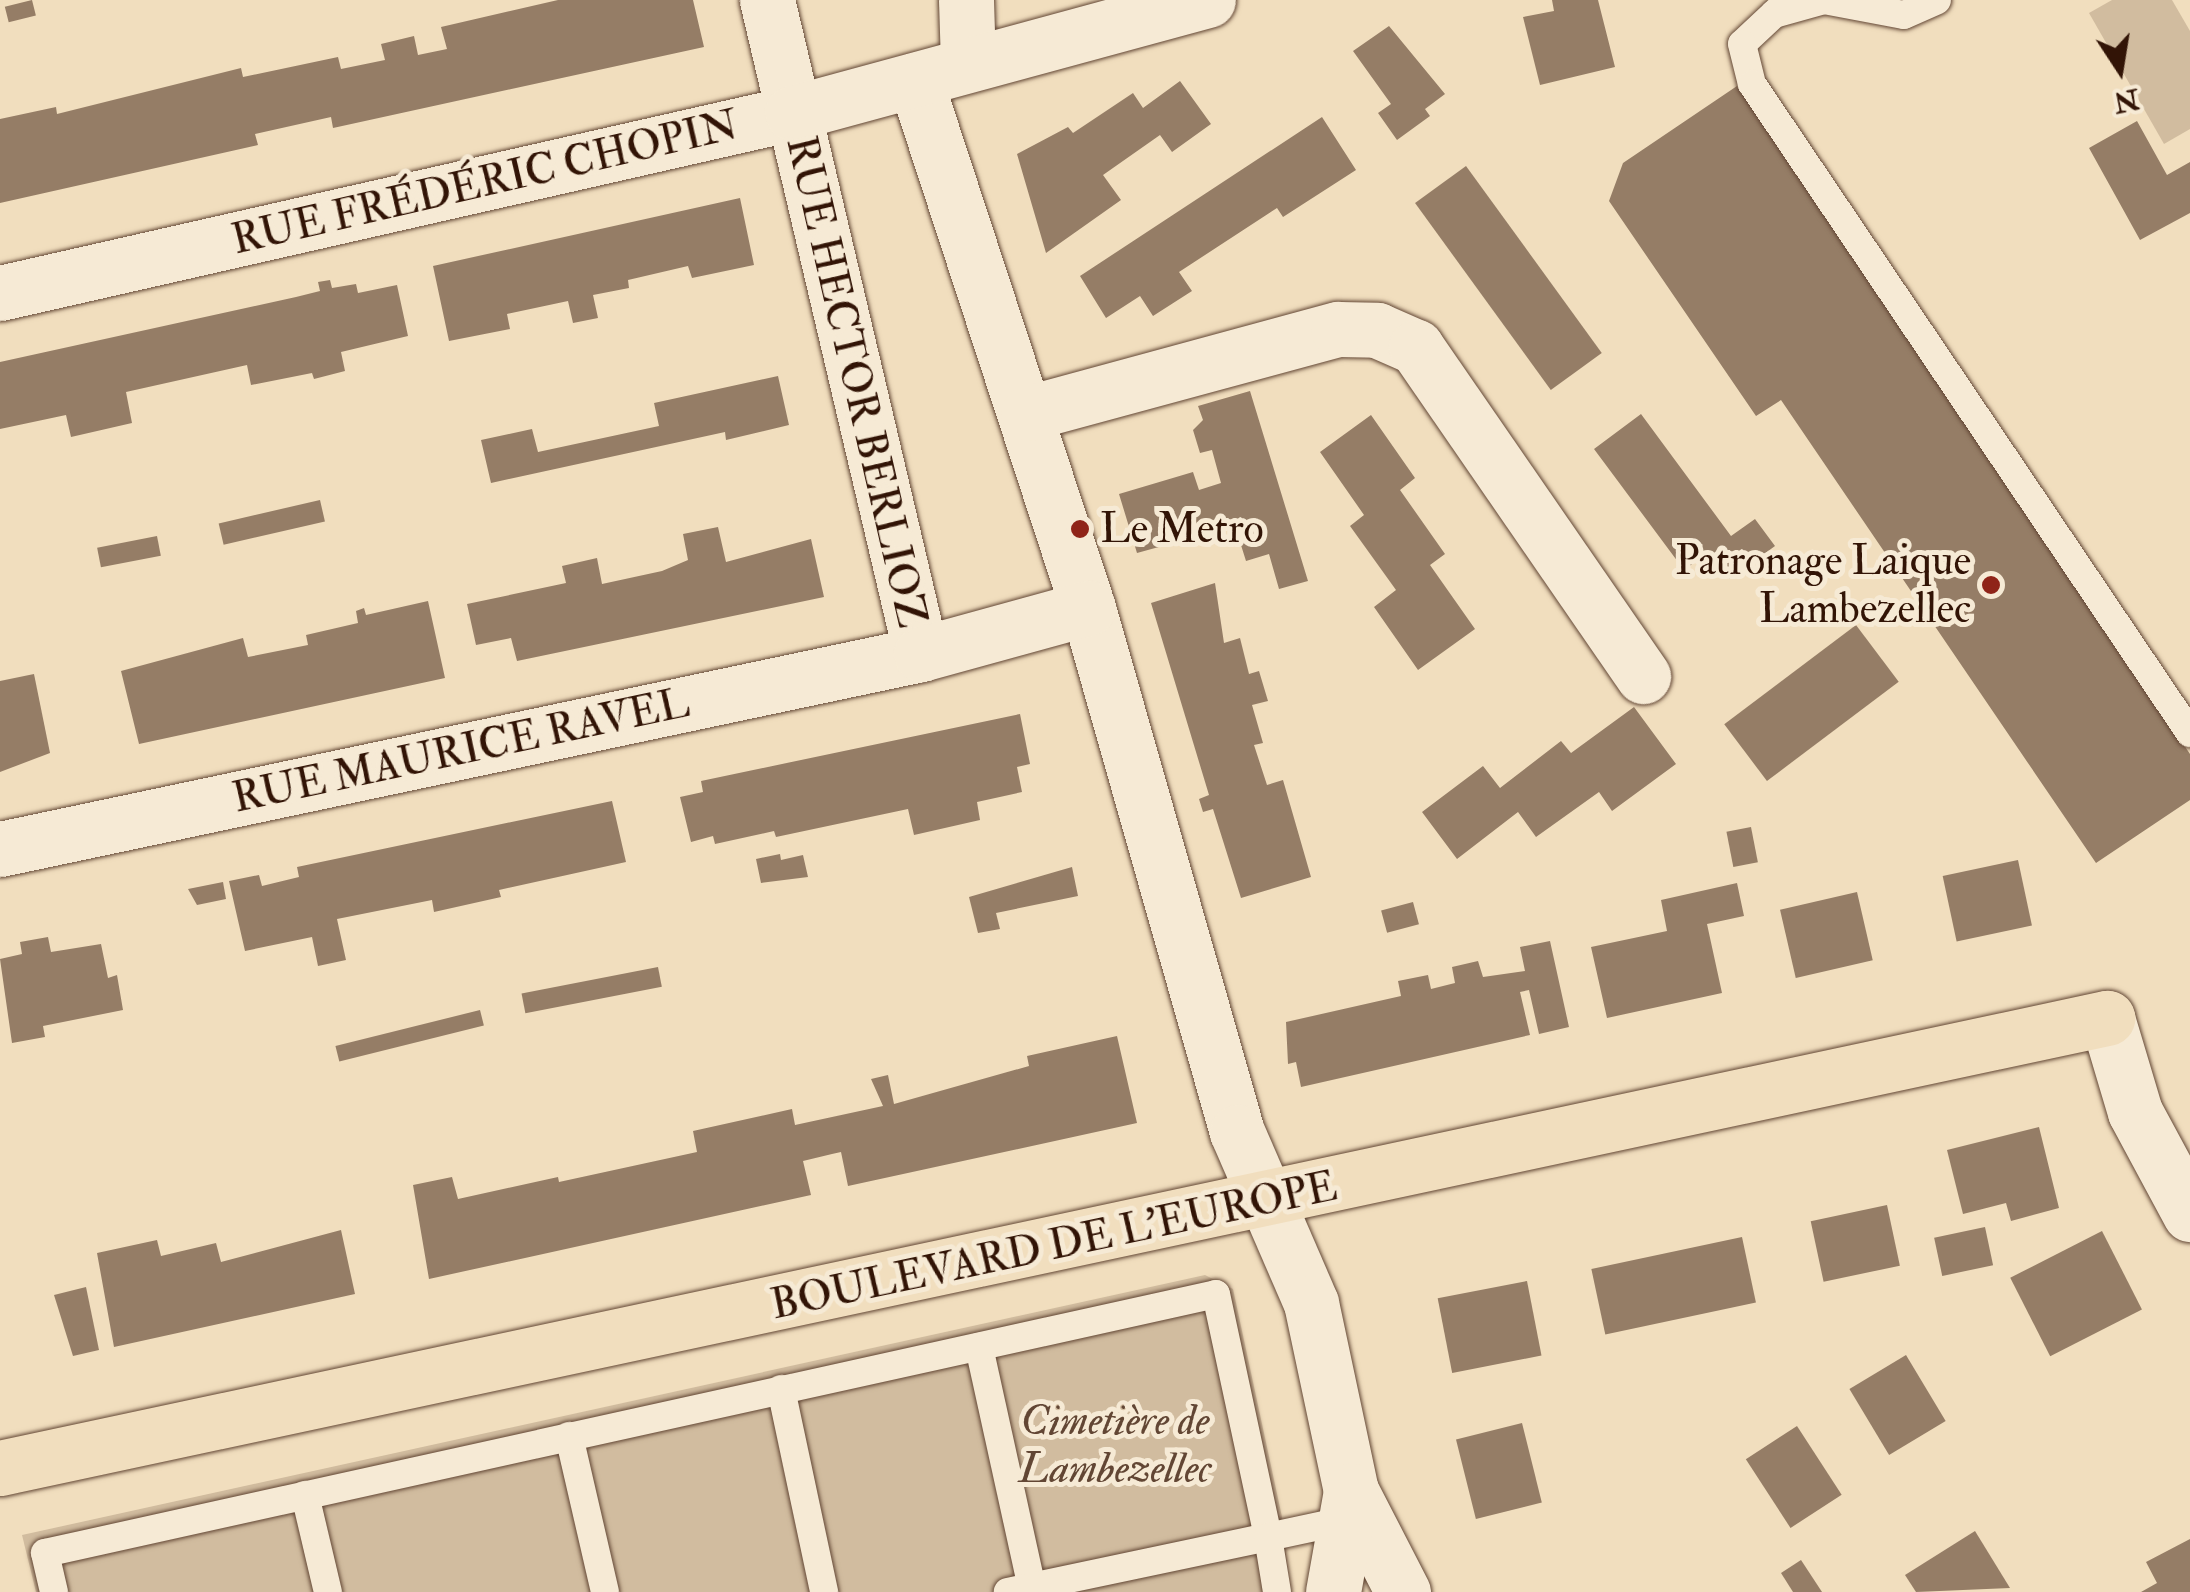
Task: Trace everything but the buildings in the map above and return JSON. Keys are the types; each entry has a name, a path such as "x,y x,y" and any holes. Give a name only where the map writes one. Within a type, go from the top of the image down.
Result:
{"main road":[{"name":"BOULEVARD DE L'EUROPE","path":"0,1468 1272,1201 2106,1018"}],"street":[{"name":"RUE HECTOR BERLIOZ","path":"767,0 921,654 1088,608"},
{"path":"966,0 968,63"},
{"name":"RUE FRÉDÉRIC CHOPIN","path":"0,292 792,113 1208,0"},
{"path":"915,80 1028,413 1088,608 1237,1132 1272,1201 1311,1302 1349,1505 1333,1592"},
{"path":"1028,413 1338,329 1377,330 1416,347 1643,676"},
{"name":"RUE MAURICE RAVEL","path":"0,849 921,654"},
{"path":"2106,1018 2135,1112 2190,1214"},
{"path":"1349,1505 1403,1592"}],"lane":[{"path":"1937,0 1904,15 1824,0 1778,8 1742,44 1752,84 2190,733"},
{"path":"54,1592 46,1553 1216,1294 1277,1592"},
{"path":"979,1348 1025,1590 1268,1536 1349,1505"},
{"path":"781,1389 824,1592"},
{"path":"568,1436 605,1592"},
{"path":"306,1495 328,1592"}],"green space":[{"path":"2112,0 2172,0 2190,31 2190,129 2164,144 2089,13"},
{"name":"Cimetière de Lambezellec","path":"1205,1275 1233,1289 1282,1517 1290,1592 36,1592 22,1535"}],"place":[{"name":"Le Metro","path":"1080,529"},
{"name":"Patronage Laique Lambezellec","path":"1991,585"}]}
